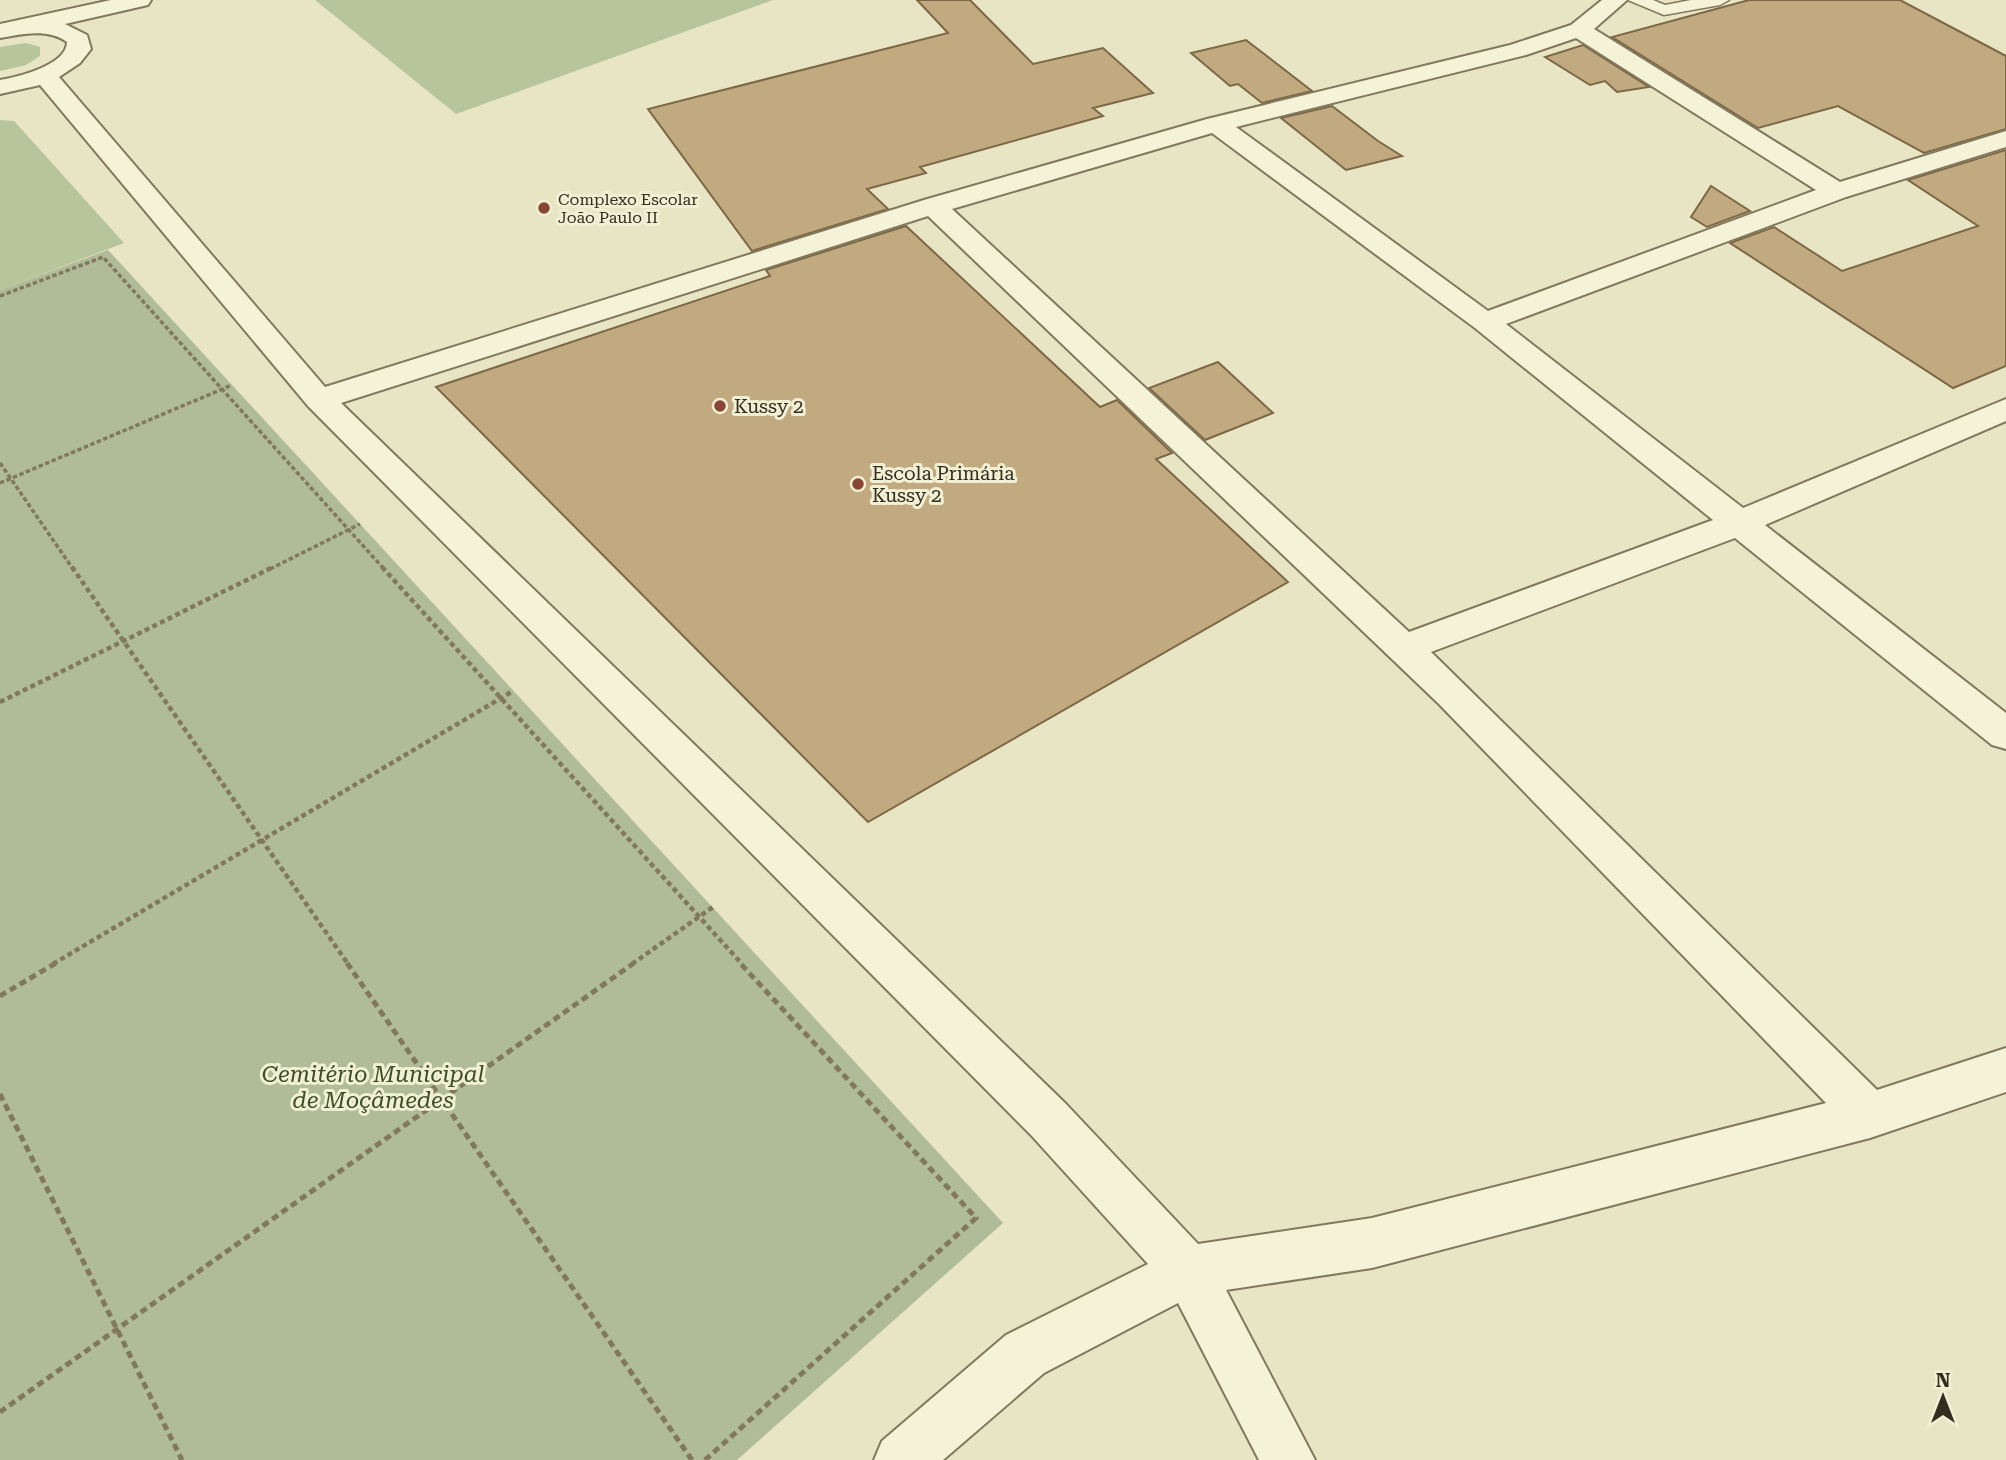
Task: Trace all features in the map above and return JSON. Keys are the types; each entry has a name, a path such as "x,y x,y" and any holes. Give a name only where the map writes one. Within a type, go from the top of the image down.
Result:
{"street":[{"path":"8,30 140,0"},
{"path":"0,87 44,76 66,64 79,49 162,0"},
{"path":"319,399 933,206 1216,124 1518,50 1578,30 1616,0"},
{"path":"8,30 57,28 71,33 79,40 79,49"},
{"path":"1578,30 1837,191"},
{"path":"44,76 319,399 1048,1119 1188,1271 1288,1460"},
{"path":"1216,124 1485,322 1742,522 2006,734"},
{"path":"1485,322 1837,191 2006,139"},
{"path":"933,206 1404,648 1870,1115"},
{"path":"1404,648 1742,522 2006,409"},
{"path":"901,1460 1026,1354 1188,1271 1372,1243 1870,1115 2006,1070"}],"lane":[{"path":"1637,0 1664,10 1720,0"}],"path":[{"path":"0,296 103,257 699,918 976,1218 705,1460"},
{"path":"0,483 232,385"},
{"path":"0,463 692,1460"},
{"path":"0,702 360,524"},
{"path":"0,996 513,691"},
{"path":"0,1412 713,907"},
{"path":"0,1094 182,1460"}],"green space":[{"path":"315,0 773,0 456,114"},
{"path":"26,43 40,47 40,56 26,65 0,71 0,47"},
{"path":"0,120 14,121 124,243 0,290"},
{"name":"Cemitério Municipal de Moçâmedes","path":"108,250 1003,1223 737,1460 0,1460 0,290"}],"building":[{"path":"917,0 970,0 1033,64 1103,48 1153,93 1093,108 1103,116 920,167 926,173 867,189 888,209 752,251 648,109 948,33"},
{"path":"1749,0 1900,0 2006,56 2006,129 1924,153 1838,106 1758,128 1612,37"},
{"path":"1246,40 1312,91 1262,103 1238,84 1230,86 1191,53"},
{"path":"1583,45 1649,87 1617,92 1605,81 1590,85 1545,57"},
{"path":"1332,106 1402,156 1346,170 1281,118"},
{"path":"2006,150 2006,366 1953,388 1730,243 1774,227 1842,271 1978,226 1908,180"},
{"path":"1711,186 1750,211 1707,227 1691,217"},
{"name":"Escola Primária Kussy 2","path":"906,226 1100,407 1117,400 1172,453 1156,459 1288,582 868,822 436,387 770,276 766,270"},
{"path":"1218,362 1273,413 1205,440 1149,388"}],"place":[{"name":"Complexo Escolar João Paulo II","path":"544,208"},
{"name":"Kussy 2","path":"720,406"},
{"name":"Escola Primária Kussy 2","path":"858,484"}]}
